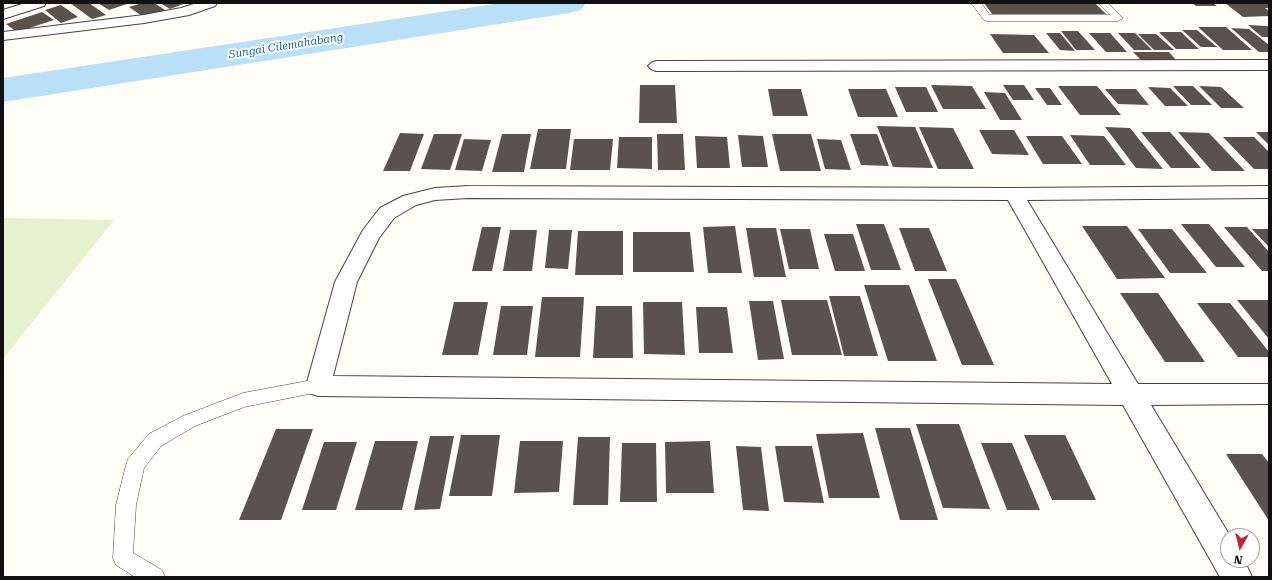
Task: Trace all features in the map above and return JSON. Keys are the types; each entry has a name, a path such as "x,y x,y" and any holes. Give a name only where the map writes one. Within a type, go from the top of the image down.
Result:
{"street":[{"path":"3,14 39,3"},
{"path":"3,36 144,19 184,12 210,3"},
{"path":"656,66 1269,65"},
{"path":"1269,192 1014,194 468,192 435,194 410,200 397,206 386,213 370,235 346,282 318,386 1131,395 1269,394"},
{"path":"1014,194 1237,577"}],"lane":[{"path":"976,3 987,18 1118,18 1103,3"},
{"path":"155,577 123,558 126,505 135,465 155,440 189,421 242,400 318,386"}],"green space":[{"path":"3,218 114,220 3,359"}],"building":[{"path":"70,3 89,3 106,15 92,19"},
{"path":"98,3 130,3 109,10"},
{"path":"142,3 154,3 165,10 145,18 129,7"},
{"path":"160,3 186,3 170,9"},
{"path":"984,3 1095,3 1106,14 992,14"},
{"path":"1192,3 1213,3 1217,6 1196,6"},
{"path":"1225,3 1269,3 1269,8 1265,8 1269,11 1269,16 1243,17"},
{"path":"61,5 78,17 61,23 45,10"},
{"path":"42,12 54,20 17,32 6,24"},
{"path":"1248,25 1269,27 1269,37 1262,37"},
{"path":"1198,27 1226,27 1252,50 1223,50"},
{"path":"1231,28 1249,29 1269,45 1269,52 1259,52"},
{"path":"1182,30 1197,30 1217,47 1201,47"},
{"path":"1061,31 1078,31 1095,50 1076,50"},
{"path":"1159,32 1181,32 1199,49 1176,49"},
{"path":"1046,33 1060,33 1075,51 1060,50"},
{"path":"1089,33 1110,33 1127,52 1106,52"},
{"path":"1118,33 1135,33 1152,50 1134,50"},
{"path":"990,34 1034,35 1049,53 1003,53"},
{"path":"1138,34 1156,34 1174,50 1154,50"},
{"path":"1133,52 1169,52 1176,60 1141,60"},
{"path":"640,85 675,85 677,123 639,123"},
{"path":"931,85 972,86 986,109 943,109"},
{"path":"1003,85 1024,85 1034,100 1013,100"},
{"path":"1058,86 1097,86 1121,115 1080,115"},
{"path":"1173,86 1193,86 1212,105 1191,105"},
{"path":"1199,86 1221,87 1244,108 1221,108"},
{"path":"895,87 926,87 938,112 906,112"},
{"path":"1148,87 1170,88 1188,106 1165,106"},
{"path":"1035,88 1050,88 1062,105 1047,105"},
{"path":"768,89 801,89 808,116 773,116"},
{"path":"848,89 886,89 898,117 858,117"},
{"path":"1105,89 1136,89 1149,105 1118,104"},
{"path":"984,92 1005,93 1022,120 1000,120"},
{"path":"877,126 915,127 933,168 893,167"},
{"path":"919,127 953,128 974,169 938,169"},
{"path":"1105,127 1130,128 1163,169 1136,168"},
{"path":"538,129 571,129 566,169 530,169"},
{"path":"979,130 1014,130 1029,155 992,154"},
{"path":"1141,132 1170,132 1201,168 1171,168"},
{"path":"1178,132 1209,133 1245,171 1212,171"},
{"path":"1256,132 1269,132 1269,145"},
{"path":"400,133 424,134 410,171 383,171"},
{"path":"434,134 462,134 450,170 421,169"},
{"path":"502,134 531,134 524,172 492,172"},
{"path":"657,134 683,134 685,170 658,170"},
{"path":"772,134 811,134 821,171 780,171"},
{"path":"850,134 877,134 889,166 861,165"},
{"path":"738,135 763,136 768,167 742,167"},
{"path":"1070,135 1104,136 1126,165 1090,165"},
{"path":"695,136 727,137 730,168 697,168"},
{"path":"1026,136 1062,136 1082,164 1043,164"},
{"path":"619,137 652,137 652,169 617,168"},
{"path":"1223,137 1254,137 1269,152 1269,169 1254,169"},
{"path":"464,139 491,140 482,171 455,170"},
{"path":"574,139 613,139 610,170 570,170"},
{"path":"817,139 841,140 851,170 825,169"},
{"path":"856,224 884,224 901,270 871,270"},
{"path":"1181,224 1209,224 1245,267 1216,267"},
{"path":"735,226 742,273 708,273 703,227"},
{"path":"1082,226 1127,226 1165,278 1117,279"},
{"path":"482,227 501,227 492,271 472,271"},
{"path":"1224,227 1247,227 1269,252 1269,271 1262,271"},
{"path":"746,228 776,228 786,277 754,277"},
{"path":"899,228 929,228 947,271 915,271"},
{"path":"780,229 810,229 819,269 789,269"},
{"path":"1138,229 1172,229 1207,273 1170,273"},
{"path":"1252,229 1269,229 1269,247"},
{"path":"510,230 537,230 532,271 503,271"},
{"path":"549,230 572,230 568,269 545,268"},
{"path":"578,231 623,231 623,275 575,275"},
{"path":"633,232 690,232 694,272 633,272"},
{"path":"824,234 853,234 865,271 835,271"},
{"path":"928,279 956,279 994,365 962,365"},
{"path":"864,285 909,285 937,361 888,361"},
{"path":"1120,293 1158,293 1205,362 1165,362"},
{"path":"829,296 860,296 878,356 844,356"},
{"path":"542,297 584,297 580,357 535,357"},
{"path":"781,300 827,300 842,355 792,355"},
{"path":"1237,300 1269,300 1269,339"},
{"path":"749,301 773,301 784,359 758,360"},
{"path":"454,302 488,302 478,355 442,355"},
{"path":"643,302 682,302 685,355 644,354"},
{"path":"1197,303 1230,303 1269,352 1269,357 1238,357"},
{"path":"501,306 533,306 527,355 493,355"},
{"path":"596,306 632,306 633,358 593,358"},
{"path":"696,307 727,307 733,353 699,353"},
{"path":"916,424 959,424 990,509 943,508"},
{"path":"875,428 910,428 938,520 900,520"},
{"path":"276,429 313,429 281,520 239,520"},
{"path":"863,433 880,498 829,498 816,434"},
{"path":"461,435 500,435 492,496 449,496"},
{"path":"1024,435 1065,435 1096,500 1052,500"},
{"path":"430,436 454,436 440,509 414,510"},
{"path":"578,437 610,437 608,505 573,505"},
{"path":"375,441 418,441 402,510 355,510"},
{"path":"520,441 563,441 559,492 514,493"},
{"path":"710,441 714,493 666,493 665,442"},
{"path":"324,442 357,442 336,510 302,510"},
{"path":"622,443 656,443 657,502 620,502"},
{"path":"981,443 1012,443 1040,510 1007,510"},
{"path":"736,446 761,447 769,511 743,510"},
{"path":"775,446 812,446 824,503 784,502"},
{"path":"1226,454 1262,454 1269,463 1269,521"}],"waterway":[{"name":"Sungai Cilemahabang","path":"3,90 569,3"}]}
